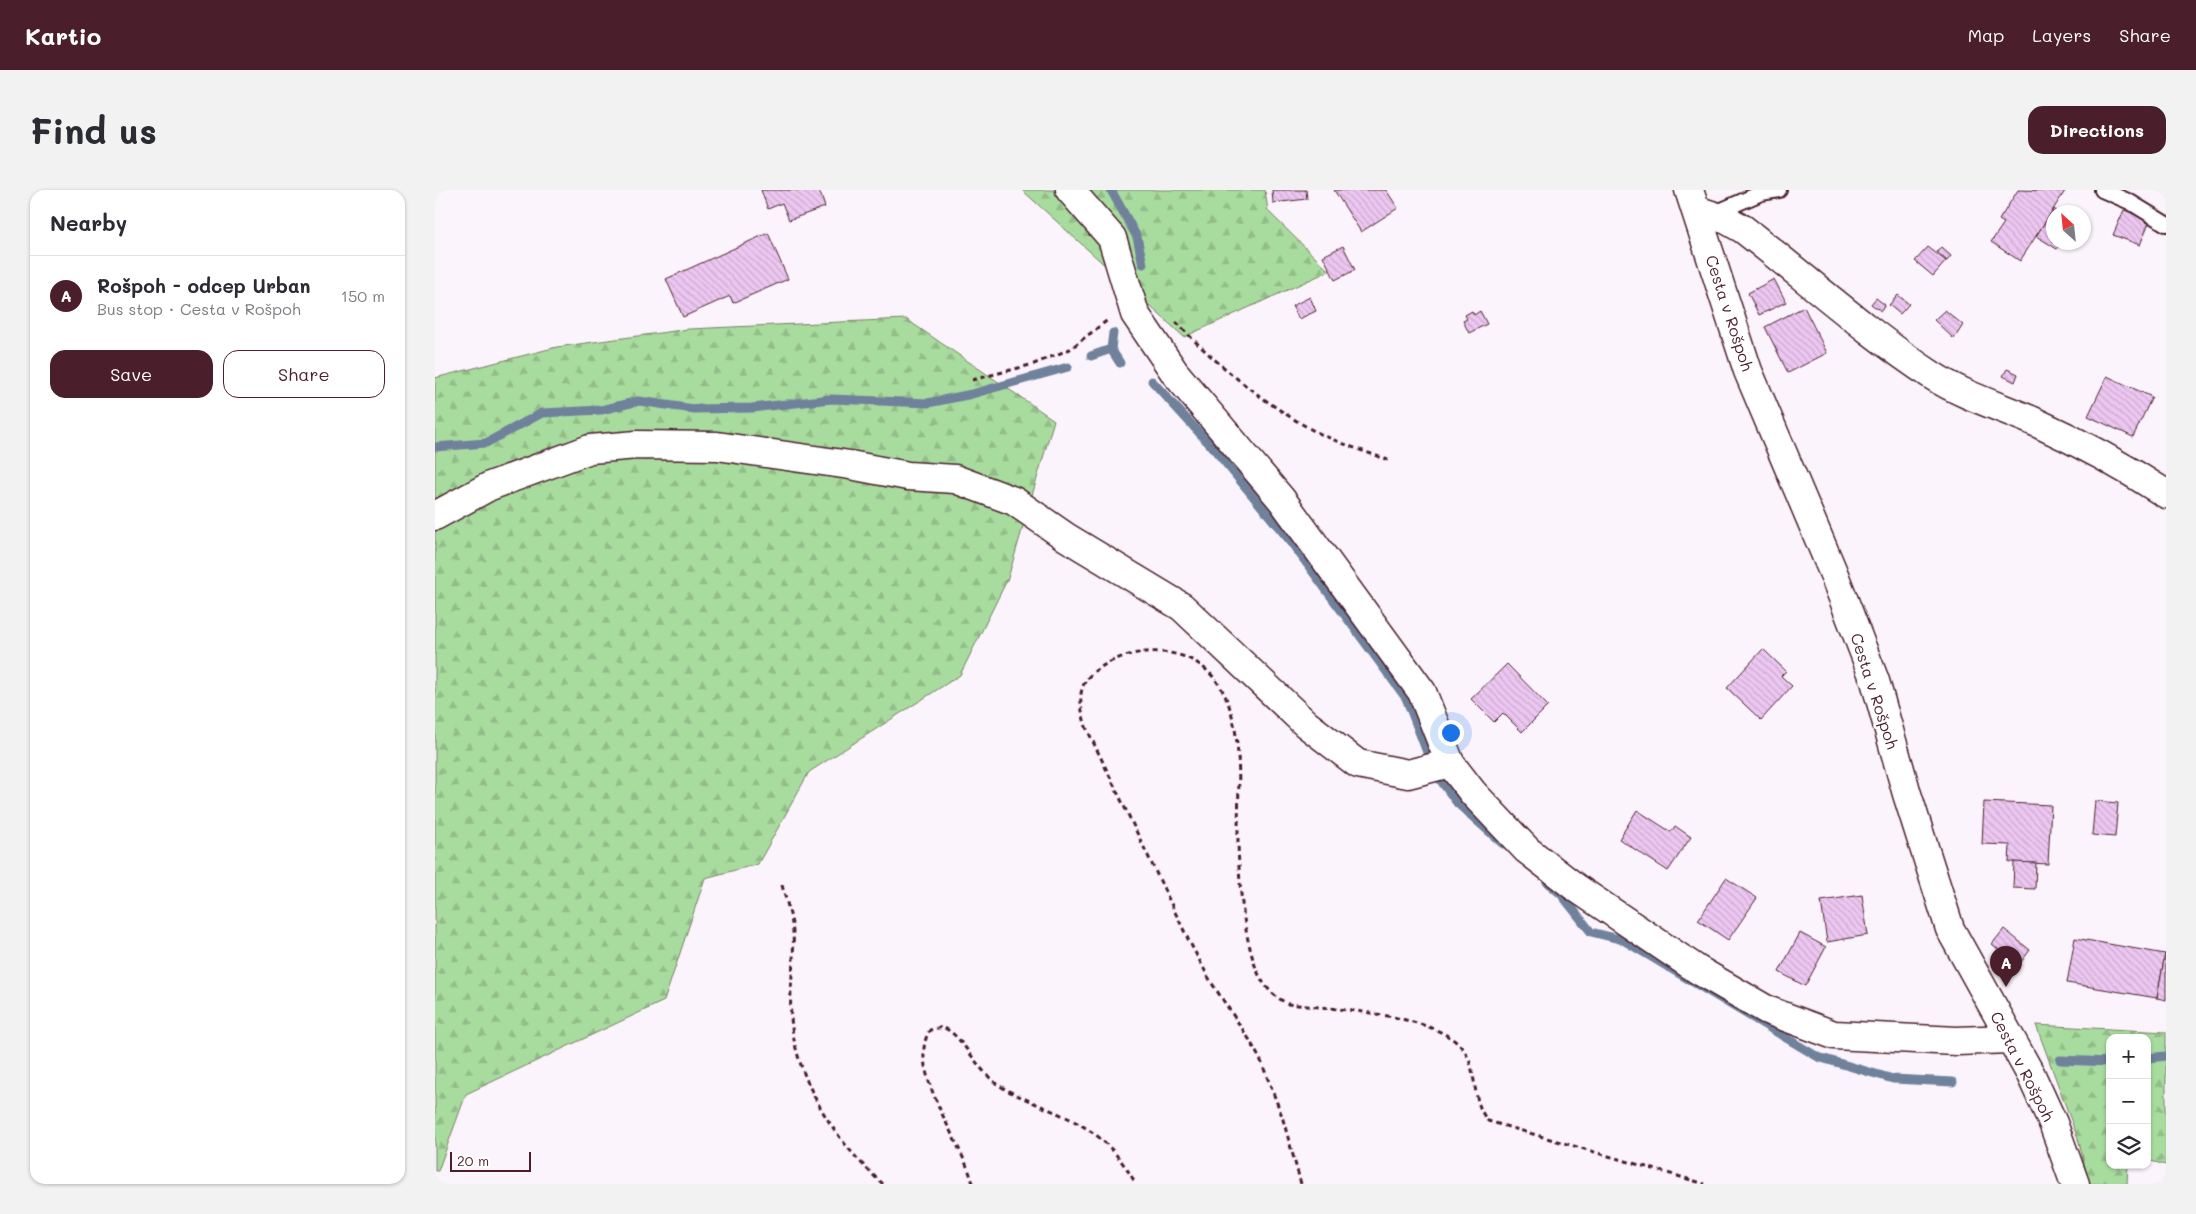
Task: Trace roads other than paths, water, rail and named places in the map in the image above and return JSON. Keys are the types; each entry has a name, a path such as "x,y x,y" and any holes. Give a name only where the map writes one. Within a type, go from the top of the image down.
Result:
{"street":[{"path":"1071,190 1113,238 1135,314 1175,373 1282,500 1422,692 1450,763 1473,793 1527,850 1575,887 1698,970 1767,1010 1834,1035 1957,1041 2010,1038"},
{"path":"1699,205 1743,229 1862,324 1934,376 1994,407 2031,421 2119,463 2166,494"},
{"name":"Cesta v Rošpoh","path":"1699,205 1747,372 1833,572 1875,681 1945,916 1973,975 2031,1075 2053,1123 2075,1184"},
{"path":"435,516 491,486 589,449 637,446 717,446 850,465 908,476 955,479 1014,501 1066,537 1182,607 1306,724 1358,764 1409,774 1450,763"}],"lane":[{"path":"1699,205 1779,190"},
{"path":"2102,190 2130,202 2166,224"}],"waterway":[{"path":"1111,190 1137,237 1143,264"},
{"path":"1113,333 1111,349 1120,363"},
{"path":"1091,356 1111,349"},
{"path":"435,447 486,443 542,413 601,410 639,401 694,409 752,408 831,399 928,403 972,394 1068,367"},
{"path":"1152,381 1214,449 1291,542 1406,698 1428,755"},
{"path":"1439,778 1458,804 1503,844"},
{"path":"1547,882 1561,894 1591,932 1623,940 1818,1057 1893,1079 1953,1082"},
{"path":"2151,1058 2166,1056"},
{"path":"2060,1060 2106,1062"}],"place":[{"name":"Rošpoh - odcep Urban","path":"2006,987"}]}
